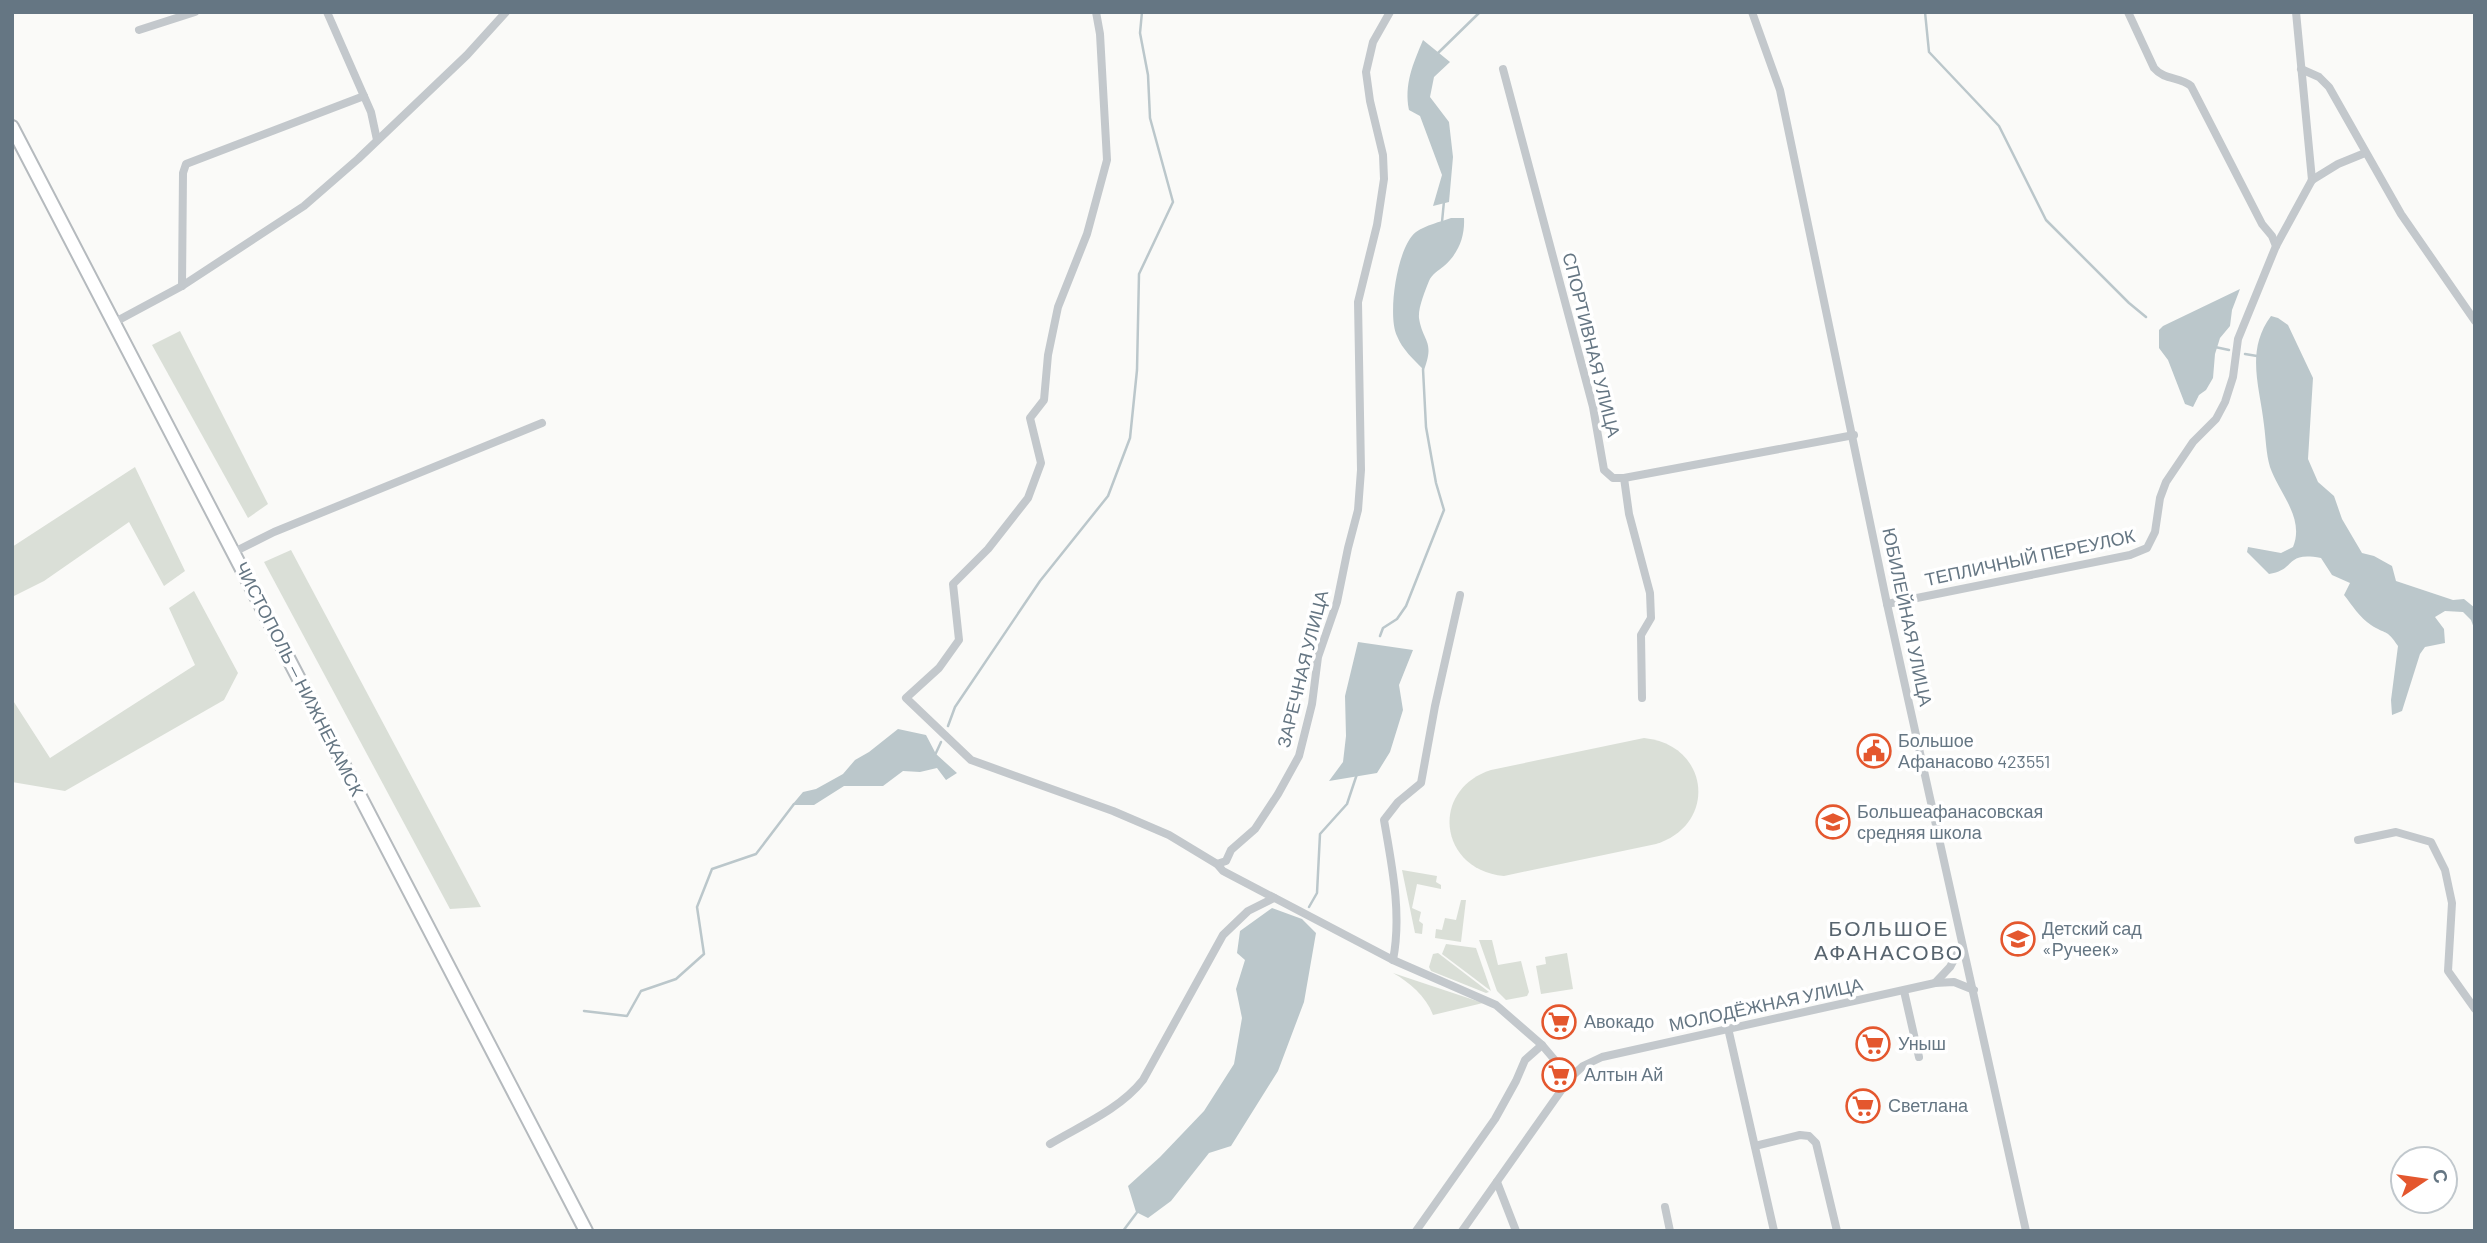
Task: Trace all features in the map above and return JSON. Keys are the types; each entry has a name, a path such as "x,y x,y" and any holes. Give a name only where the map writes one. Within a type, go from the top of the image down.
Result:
{"main road":[{"name":"ЧИСТОПОЛЬ — НИЖНЕКАМСК","path":"12,127 586,1231"}],"street":[{"path":"139,30 195,12"},
{"path":"327,12 371,112 377,140"},
{"path":"115,323 182,286 304,206 467,55 497,17 506,12"},
{"path":"1096,12 1100,34 1107,160 1087,234 1058,307 1048,355 1044,400 1030,418 1041,463 1028,498 988,549 953,584 959,640 939,667 906,698 971,760 1113,811 1169,835 1217,864 1223,871 1393,960 1496,1005 1542,1045 1570,1078"},
{"name":"ЗАРЕЧНАЯ УЛИЦА","path":"1217,864 1226,861 1231,850 1255,829 1279,794 1299,756 1312,704 1318,657 1337,602 1359,510 1361,470 1358,302 1377,225 1384,179 1383,155 1366,72 1373,42 1390,12"},
{"name":"ЮБИЛЕЙНАЯ УЛИЦА","path":"1752,12 1780,90 1854,435 1887,604 2026,1231"},
{"path":"2128,12 2154,68 2161,76 2184,80 2191,86 2276,246"},
{"path":"2296,12 2312,180 2337,164 2365,153"},
{"name":"СПОРТИВНАЯ УЛИЦА","path":"1503,69 1593,407 1604,470 1613,478 1625,478"},
{"path":"2301,69 2319,77 2329,87 2401,214 2475,321"},
{"path":"182,286 183,173 186,163 364,96"},
{"name":"ТЕПЛИЧНЫЙ ПЕРЕУЛОК","path":"1887,604 2130,555 2147,548 2155,532 2160,498 2166,482 2193,442 2216,419 2225,402 2233,377 2238,339 2276,246 2312,180"},
{"path":"2262,224 2284,229"},
{"path":"234,552 274,532 542,424"},
{"path":"1642,698 1641,635 1651,618 1650,593 1629,514 1625,478 1854,435"},
{"path":"1393,960 1395,884 1384,820 1398,802 1421,783 1434,706 1460,595"},
{"path":"2358,840 2396,832 2431,842 2445,870 2452,903 2448,971 2475,1009"},
{"path":"1050,1144 1134,1092 1223,935 1248,911 1274,898"},
{"path":"1935,983 1950,967 1962,945"},
{"name":"МОЛОДЁЖНАЯ УЛИЦА","path":"1462,1231 1570,1078 1583,1066 1602,1057 1935,983 1954,982 1974,990"},
{"path":"1904,991 1919,1057"},
{"path":"1728,1028 1774,1231"},
{"path":"1416,1231 1495,1119 1525,1060 1542,1045"},
{"path":"1755,1146 1800,1135 1809,1136 1816,1143 1837,1231"},
{"path":"1497,1182 1516,1231"},
{"path":"1665,1207 1670,1231"}],"shaded area":[{"path":"1423,40 1450,62 1434,77 1430,97 1449,122 1453,157 1449,202 1433,206 1442,175 1420,116 1409,110 1408,101 1410,74"},
{"path":"1451,218 1464,218 1460,244 1454,256 1433,274 1420,309 1419,318 1428,347 1424,370 1405,350 1397,336 1393,313 1396,282 1409,240 1416,232"},
{"path":"2240,289 2232,310 2230,326 2220,338 2215,354 2213,378 2193,407 2185,404 2168,360 2159,348 2159,330"},
{"path":"2271,316 2288,325 2313,378 2308,459 2318,482 2334,496 2342,519 2362,553 2392,566 2396,581 2453,600 2464,599 2475,608 2475,631 2471,620 2463,612 2445,611 2435,617 2444,629 2445,643 2425,647 2420,654 2402,711 2392,715 2391,700 2398,646 2388,634 2367,622 2353,607 2344,595 2350,583 2332,575 2321,558 2301,557 2284,569 2269,574 2247,552 2248,547 2281,553 2293,547 2296,536 2293,516 2269,462 2256,369 2258,342"},
{"path":"180,331 268,504 248,518 152,345"},
{"path":"135,467 185,571 164,586 129,522 44,581 12,597 12,547"},
{"path":"291,550 481,907 450,909 264,562"},
{"path":"194,591 238,673 224,700 65,791 12,782 12,699 50,758 195,665 169,608"},
{"path":"1358,642 1413,650 1399,685 1403,710 1390,752 1377,773 1329,781 1343,762 1346,736 1345,696"},
{"path":"898,729 926,735 936,754 957,773 946,780 937,768 920,772 903,771 883,786 844,786 814,805 792,805 803,792 816,789 843,774 855,760"},
{"path":"1644,738 1666,743 1682,754 1693,769 1698,786 1697,803 1690,820 1676,834 1656,844 1504,876 1482,871 1466,860 1455,845 1450,828 1451,811 1458,794 1471,780 1491,770"},
{"path":"1402,870 1437,876 1436,882 1441,885 1441,889 1417,884 1412,908 1421,912 1419,921 1423,924 1422,934 1415,933"},
{"path":"1461,900 1466,900 1461,942 1435,938 1436,929 1442,930 1445,918 1456,920"},
{"path":"1272,908 1302,919 1316,933 1304,1002 1278,1071 1231,1146 1209,1153 1171,1201 1148,1218 1136,1212 1128,1186 1204,1111 1234,1064 1242,1018 1236,989 1245,960 1237,953 1240,931"},
{"path":"1479,940 1492,940 1498,965 1521,961 1529,992 1527,996 1506,1000 1497,991"},
{"path":"1446,944 1476,948 1491,991 1442,954"},
{"path":"1438,953 1489,992 1431,971 1429,967 1433,954"},
{"path":"1567,953 1573,989 1541,994 1536,966 1546,964 1545,957"},
{"path":"1393,973 1483,1003 1433,1015 1416,990"}],"waterway":[{"path":"948,726 955,707 1040,581 1108,496 1130,438 1137,370 1139,274 1173,202 1150,118 1148,75 1140,33 1142,12"},
{"path":"1436,55 1480,12"},
{"path":"1925,12 1929,52 1999,126 2046,220 2146,317"},
{"path":"1442,222 1444,201"},
{"path":"2215,347 2229,350"},
{"path":"2245,354 2257,356"},
{"path":"1380,636 1383,628 1397,619 1406,606 1444,510 1426,427 1423,369"},
{"path":"935,755 941,742"},
{"path":"1309,907 1317,893 1320,834 1347,804 1357,774"},
{"path":"584,1011 627,1016 641,991 676,979 704,954 697,907 712,869 756,854 794,804"},
{"path":"1123,1231 1138,1211"}],"place":[{"name":"Большое Афанасово 423551","path":"1874,751"},
{"name":"Большеафанасовская средняя школа","path":"1833,822"},
{"name":"Детский сад «Ручеек»","path":"2018,939"},
{"name":"Авокадо","path":"1559,1022"},
{"name":"Уныш","path":"1873,1044"},
{"name":"Алтын Ай","path":"1559,1075"},
{"name":"Светлана","path":"1863,1106"}],"district":[{"name":"БОЛЬШОЕ АФАНАСОВО","path":"1889,941"}]}
